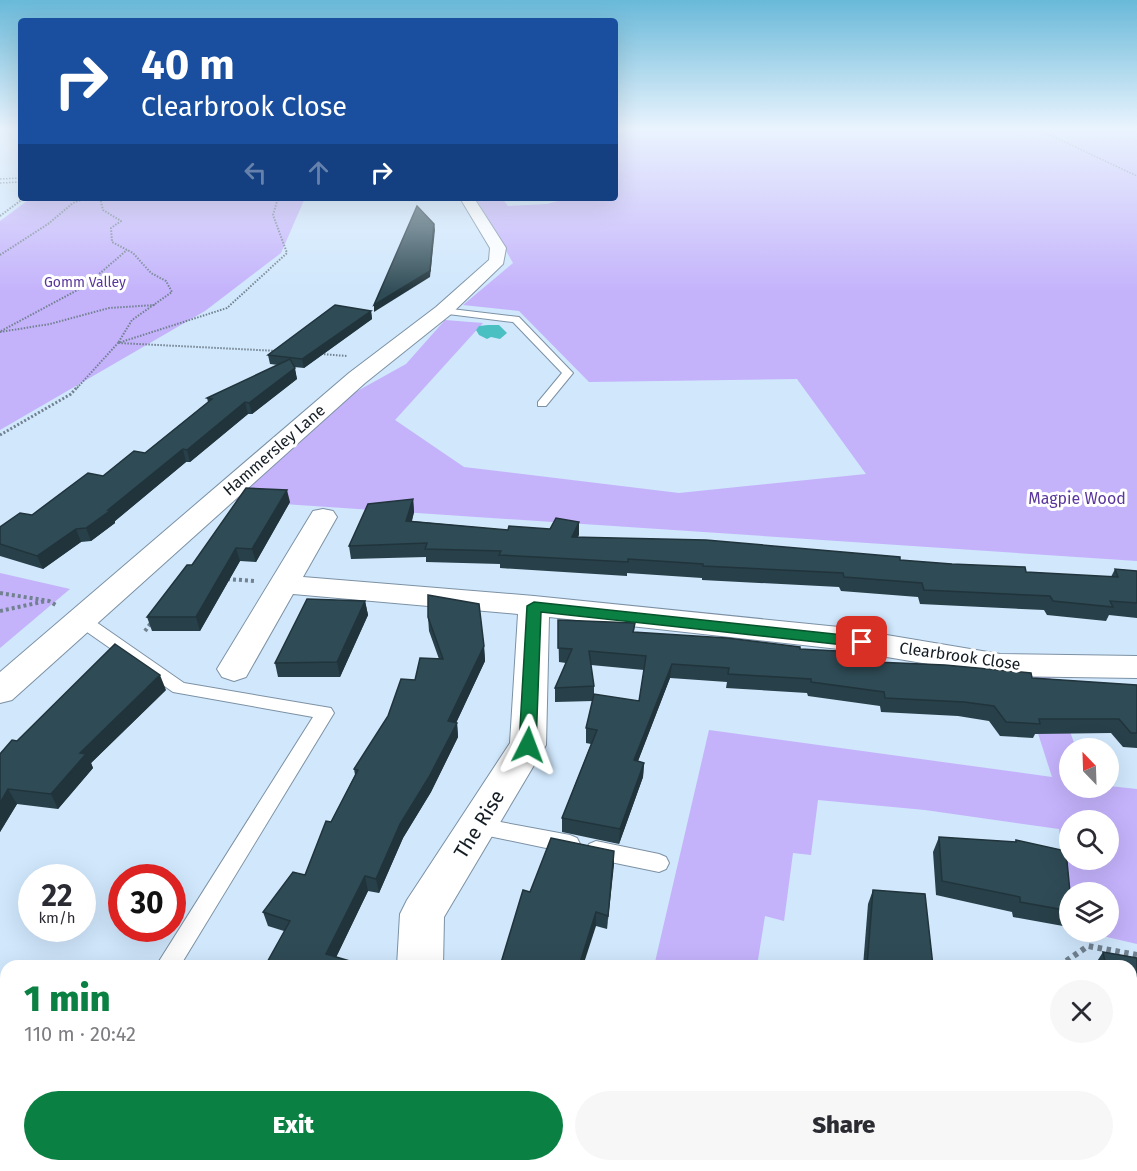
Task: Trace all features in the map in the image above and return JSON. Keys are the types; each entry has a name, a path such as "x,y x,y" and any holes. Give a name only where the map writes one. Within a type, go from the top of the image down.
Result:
{"street":[{"name":"Hammersley Lane","path":"0,691 80,619 387,355 443,311 497,261 498,248 469,201"},
{"path":"234,669 323,517"},
{"name":"Clearbrook Close","path":"283,584 534,606 839,638 1000,665 1137,666"},
{"name":"The Rise","path":"420,960 422,914 528,745 534,606"}],"lane":[{"path":"443,311 516,319 568,373 542,404"},
{"path":"80,619 179,688 325,713 171,960"},
{"path":"479,826 659,863"}],"path":[{"path":"0,216 20,201"},
{"path":"0,255 78,201"},
{"path":"0,435 71,394 118,343 132,320 172,292 166,281 151,273 127,250 112,242 111,228 121,221 103,210 101,201"},
{"path":"118,343 227,308 236,300 287,253 273,215 277,201"},
{"path":"0,332 85,286 127,250"},
{"path":"0,332 50,324 109,308 156,304"},
{"path":"118,343 286,352"},
{"path":"310,353 387,355"},
{"path":"225,579 283,584"},
{"path":"0,593 49,601 80,619"},
{"path":"0,611 49,601"},
{"path":"145,631 153,622"},
{"path":"1068,960 1088,946 1137,955"}],"green space":[{"name":"Magpie Wood","path":"618,184 1137,184 1137,561 223,500 352,394 406,364 445,320 483,323 395,420 464,467 679,493 866,474 797,379 589,382 519,311 463,305 513,263 478,201 504,201 508,206 547,204 558,201 618,201"},
{"name":"Gomm Valley","path":"27,201 304,201 281,253 205,311 0,430 0,221"},
{"path":"0,573 70,589 0,648"},
{"path":"1018,671 1049,674 1072,738 1059,738 1059,798 1119,798 1119,787 1137,789 1137,944 1119,940 1119,882 1067,882 1065,870 1119,870 1119,810 1059,810 1059,829 925,810 818,800 811,855 793,853 784,921 765,916 758,960 655,960 709,730 1052,777"}],"shaded area":[{"path":"499,325 507,333 500,339 491,337 487,339 479,335 476,330 479,326"}],"building":[{"path":"417,206 434,224 430,271 374,305"},
{"path":"335,305 371,311 302,359 268,355"},
{"path":"290,359 295,368 249,403 245,402 187,450 183,449 108,510 111,510 86,528 76,529 37,556 0,544 0,527 20,513 32,515 88,473 103,476 134,451 145,453 212,399 207,398"},
{"path":"246,488 287,490 252,549 236,548 196,617 147,617 187,565 192,565"},
{"path":"413,499 406,521 508,530 509,526 550,529 556,518 579,522 572,537 706,540 900,557 900,560 1025,567 1026,572 1118,577 1115,569 1137,571 1137,603 1110,601 1113,607 1053,601 1050,596 924,590 922,583 844,577 843,573 703,566 703,564 628,559 628,562 499,555 501,551 425,549 427,543 349,546 368,504"},
{"path":"428,595 479,604 484,646 448,721 457,723 429,777 400,824 376,879 365,876 326,954 346,960 268,960 290,921 263,912 293,872 305,875 326,821 331,822 358,770 354,769 388,716 401,679 415,680 420,658 443,659 428,617"},
{"path":"307,599 365,601 337,662 275,663"},
{"path":"558,620 635,623 633,632 727,638 800,647 800,649 876,653 875,662 945,665 1031,673 1032,678 1137,685 1137,733 1131,733 1119,719 1039,719 1040,724 1006,722 994,706 885,698 884,692 811,682 811,679 728,674 729,668 672,664 634,760 644,763 620,829 562,818 597,730 586,728 594,694 639,701 646,656 589,651 594,686 555,688 572,649 558,648"},
{"path":"115,644 160,675 80,753 86,754 51,794 8,789 0,803 0,754 12,740 17,741"},
{"path":"939,837 1016,842 1016,840 1059,849 1059,870 1068,870 1069,882 1059,882 1059,909 1020,902 1020,897 942,881"},
{"path":"551,838 614,851 608,916 596,912 581,960 502,960 523,890 530,892"},
{"path":"873,890 925,894 932,960 867,960"},
{"path":"1103,952 1137,958 1137,960 1105,960"}],"route":[{"path":"528,745 534,606 862,642"}]}
